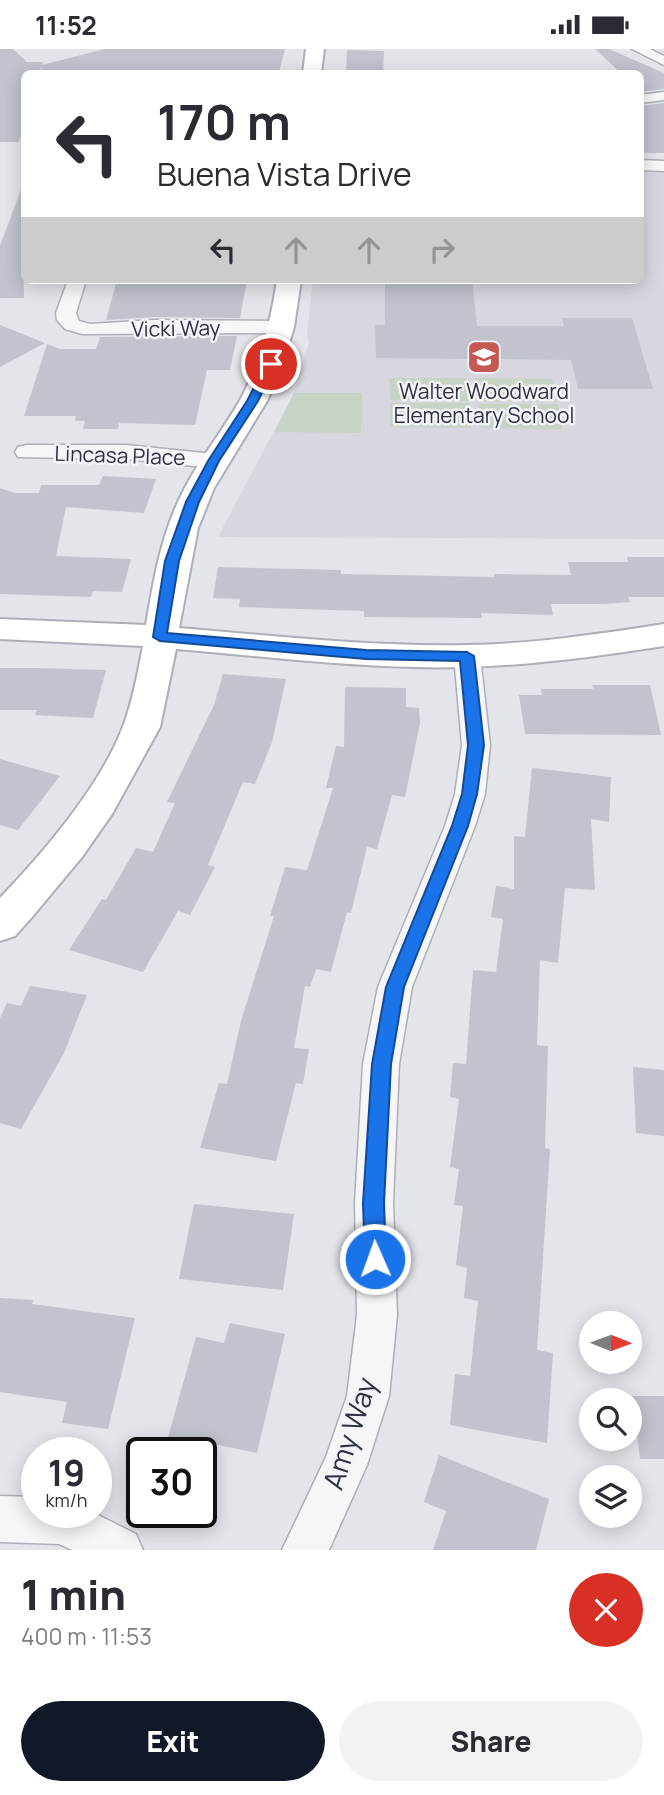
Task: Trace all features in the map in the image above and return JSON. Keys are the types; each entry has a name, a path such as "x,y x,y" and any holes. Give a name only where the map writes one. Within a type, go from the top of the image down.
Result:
{"street":[{"path":"312,70 315,49"},
{"path":"639,49 664,61"},
{"path":"644,98 664,96"},
{"path":"644,165 664,166"},
{"name":"Vicki Way","path":"76,284 66,313 67,320 72,325 89,330 280,327"},
{"path":"2,920 71,844 105,796 143,724 172,561 192,502 271,364 288,284"},
{"name":"Lincasa Place","path":"26,452 126,452 214,461"},
{"path":"0,629 160,637 366,654 467,656 560,651 664,635"},
{"name":"Amy Way","path":"305,1550 345,1465 368,1396 377,1315 374,1203 381,1064 395,987 460,826 470,794 476,745 467,656"},
{"path":"0,1519 62,1521 120,1550"}],"shaded area":[{"name":"Walter Woodward Elementary School","path":"644,172 664,173 664,539 218,537 294,393 309,342 307,334 313,284 644,284"}],"green space":[{"path":"389,378 466,378 469,401 390,400"},
{"path":"475,378 552,379 557,402 478,401"},
{"path":"294,393 362,393 361,433 275,432"},
{"path":"390,403 469,403 471,428 390,427"},
{"path":"479,404 558,404 562,429 481,428"}],"building":[{"path":"0,49 13,49 27,62 43,62 42,65 105,49 285,49 280,70 42,70 42,66 40,70 21,70 21,136 18,142 0,142"},
{"path":"595,49 609,49 664,73 664,89 644,92 644,70 618,70"},
{"path":"347,50 384,51 383,70 346,70"},
{"path":"664,103 664,153 644,153 644,106"},
{"path":"21,190 21,284 24,284 24,298 0,298 0,246"},
{"path":"116,284 246,284 240,318 154,317 106,320"},
{"path":"385,284 472,284 477,326 564,326 562,318 632,318 653,389 578,389 571,360 376,358 375,325 385,325"},
{"path":"0,325 45,343 0,367"},
{"path":"237,336 230,370 207,370 195,425 119,423 118,429 83,429 85,421 75,421 76,416 24,416 47,344 60,349 96,349 100,337"},
{"path":"103,476 156,479 144,513 66,507 56,556 131,559 122,592 93,591 91,597 0,594 0,488 15,493 39,493 41,485 99,485"},
{"path":"627,557 664,557 664,597 628,597 630,602 604,604 551,604 553,615 481,613 482,618 364,617 364,611 239,607 240,599 213,598 218,567 341,570 341,574 495,577 494,574 571,575 568,562 628,562"},
{"path":"0,668 106,670 93,718 35,715 37,710 0,710"},
{"path":"223,674 286,679 272,742 255,784 243,782 208,865 215,867 190,915 178,911 143,972 69,950 102,899 106,900 136,848 153,852 175,803 167,802 214,705"},
{"path":"592,685 650,685 661,735 525,734 519,695 542,695 541,689 593,689"},
{"path":"345,687 406,688 406,707 419,708 420,723 405,797 392,795 377,849 367,847 351,913 347,912 331,972 316,969 310,987 305,986 294,1048 309,1049 303,1084 296,1083 276,1161 200,1148 219,1083 227,1084 241,1021 274,916 270,916 285,867 307,870 333,788 326,788 336,746 344,747"},
{"path":"0,759 60,776 18,830 0,825"},
{"path":"532,768 611,777 609,822 591,819 595,890 565,888 558,963 540,960 537,1045 548,1046 545,1148 550,1149 537,1350 553,1353 547,1443 450,1425 455,1374 470,1376 478,1301 464,1298 467,1268 456,1265 463,1206 454,1205 459,1169 450,1167 459,1099 450,1097 453,1063 466,1064 473,970 496,972 503,919 491,917 496,886 514,889 514,836 525,837"},
{"path":"30,986 87,995 64,1053 21,1129 0,1123 0,1018 7,1003 21,1006"},
{"path":"633,1067 664,1070 664,1136 636,1133"},
{"path":"194,1204 294,1214 283,1290 179,1279"},
{"path":"0,1298 33,1300 32,1304 135,1318 108,1429 62,1423 67,1402 0,1392"},
{"path":"230,1323 285,1334 257,1453 217,1445 217,1437 168,1437 196,1337 224,1343"},
{"path":"642,1396 664,1396 664,1459 640,1459"},
{"path":"439,1455 549,1499 536,1550 433,1550 446,1511 424,1502"}],"place":[{"name":"Walter Woodward Elementary School","path":"484,357"}],"route":[{"path":"271,364 192,502 172,561 160,637 366,654 467,656 476,745 470,794 460,826 395,987 381,1064 374,1203 375,1259"}]}
